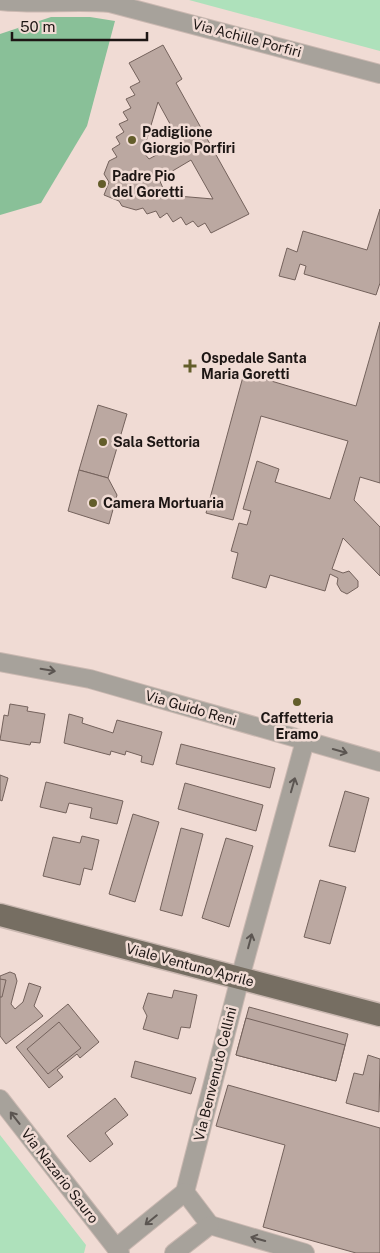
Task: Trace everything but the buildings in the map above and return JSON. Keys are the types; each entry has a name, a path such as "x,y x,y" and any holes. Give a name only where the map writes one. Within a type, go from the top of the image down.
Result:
{"main road":[{"name":"Viale Ventuno Aprile","path":"0,916 380,1015"}],"street":[{"name":"Via Achille Porfiri","path":"0,2 25,4 77,0 110,3 380,74"},
{"name":"Via Achille Porfiri","path":"0,12 25,4"},
{"name":"Via Guido Reni","path":"0,662 90,679 380,762"},
{"name":"Via Benvenuto Cellini","path":"185,1192 240,978 305,741"},
{"name":"Via Nazario Sauro","path":"0,1100 118,1251"},
{"path":"118,1251 185,1192 210,1225 305,1253"},
{"path":"174,1253 210,1225"}],"green space":[{"path":"189,0 380,0 380,51"},
{"path":"51,17 90,17 115,21 87,126 41,203 0,215 0,34"},
{"path":"0,1135 86,1245 84,1253 0,1253"}],"place":[{"name":"Padiglione Giorgio Porfiri","path":"132,140"},
{"name":"Padre Pio del Goretti","path":"102,184"},
{"name":"Ospedale Santa Maria Goretti","path":"190,366"},
{"name":"Sala Settoria","path":"103,442"},
{"name":"Camera Mortuaria","path":"93,503"},
{"name":"Caffetteria Eramo","path":"297,702"}]}
